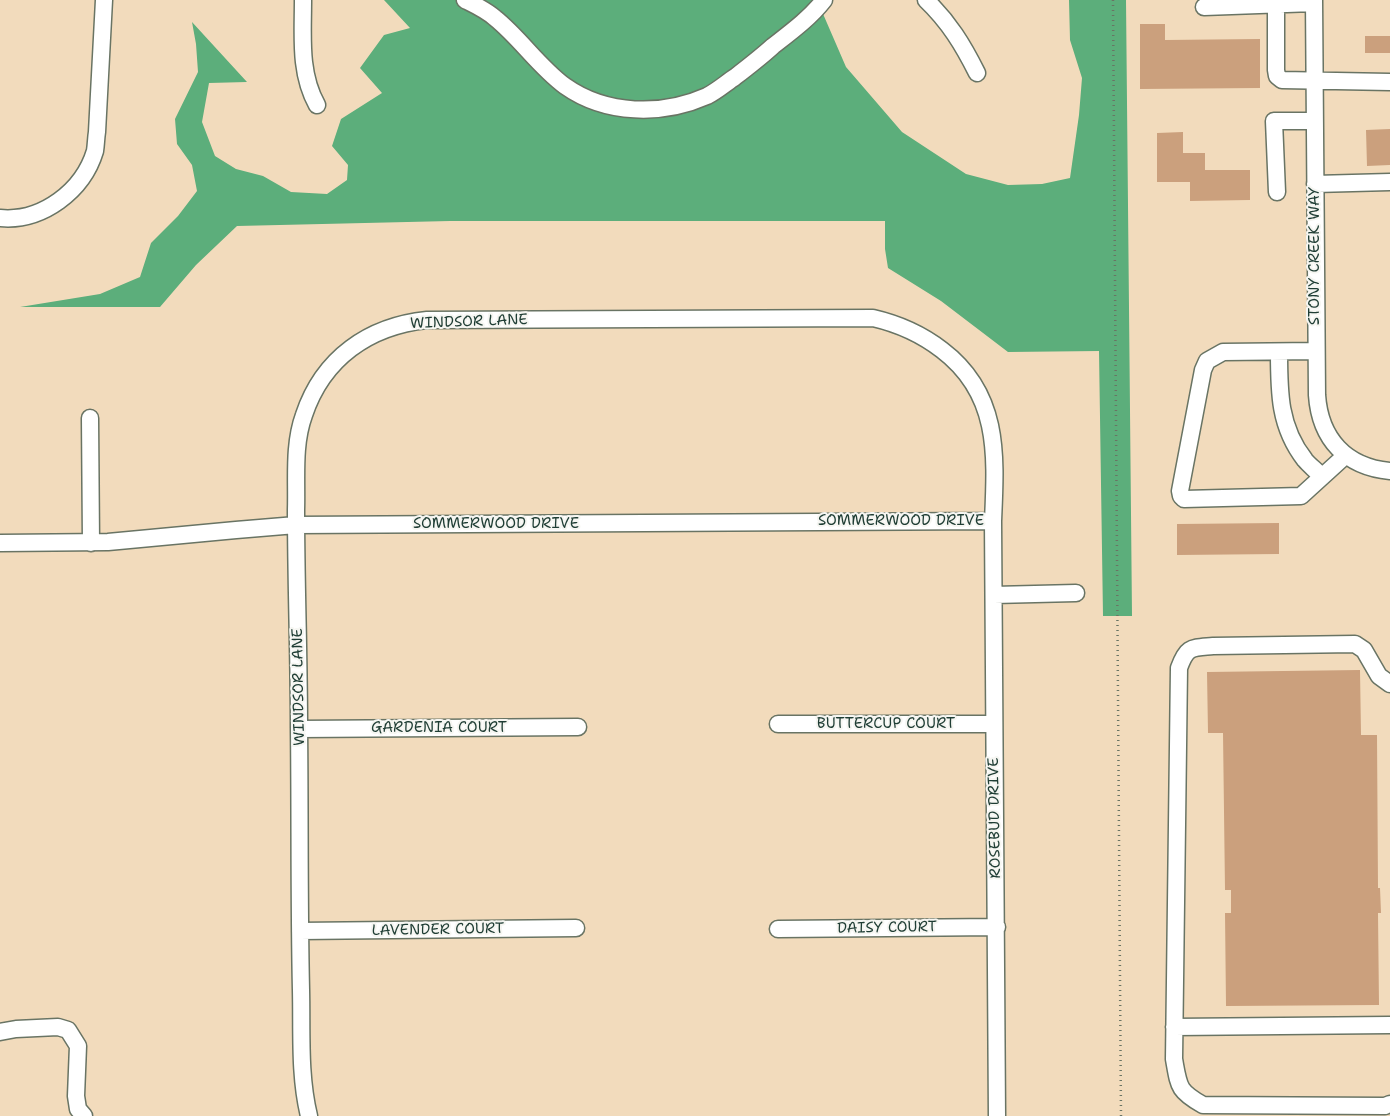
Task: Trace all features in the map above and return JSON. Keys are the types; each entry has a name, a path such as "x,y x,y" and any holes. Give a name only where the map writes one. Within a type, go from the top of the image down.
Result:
{"street":[{"path":"0,218 18,218 56,204 80,181 88,167 95,151 97,132 104,0"},
{"path":"303,0 304,64 306,79 317,105"},
{"path":"465,0 495,18 565,86 583,97 600,104 635,110 672,108 707,96 759,58 804,20 824,0"},
{"path":"926,0 941,14 962,44 977,73"},
{"path":"1204,7 1314,2"},
{"name":"STONY CREEK WAY","path":"1314,2 1316,395 1319,415 1333,443 1346,455 1359,464 1376,470 1390,471"},
{"path":"1276,5 1275,62 1277,76 1282,80 1390,82"},
{"path":"1277,192 1274,121 1314,121"},
{"path":"1315,184 1390,182"},
{"name":"WINDSOR LANE","path":"309,1116 304,1087 300,931 297,448 304,413 316,388 327,371 342,355 356,344 387,328 428,320 872,318 890,322 927,338 951,356 966,371 977,388 991,426 994,451 993,521"},
{"path":"1316,351 1223,352 1207,361 1203,370 1180,490 1181,496 1184,499 1301,496 1346,455"},
{"path":"1279,352 1279,387 1284,418 1292,440 1306,461 1322,476"},
{"path":"90,418 91,543"},
{"name":"SOMMERWOOD DRIVE","path":"0,543 108,542 296,525 993,521"},
{"name":"ROSEBUD DRIVE","path":"993,521 997,1116"},
{"path":"994,595 1076,593"},
{"path":"1390,684 1379,676 1364,650 1355,644 1213,646 1192,648 1184,654 1179,668 1174,1028 1174,1059 1179,1084 1188,1096 1203,1105 1384,1106 1390,1104"},
{"name":"BUTTERCUP COURT","path":"778,724 994,724"},
{"name":"GARDENIA COURT","path":"299,729 578,727"},
{"name":"DAISY COURT","path":"778,929 996,927"},
{"name":"LAVENDER COURT","path":"300,931 576,928"},
{"path":"1174,1028 1390,1025"},
{"path":"0,1032 16,1029 58,1027 68,1030 78,1046 76,1096 78,1109 84,1116"}],"path":[{"path":"1113,0 1121,1116"}],"green space":[{"path":"384,0 817,0 846,67 902,132 966,174 1008,185 1042,184 1070,178 1082,78 1070,40 1069,0 1126,0 1132,616 1103,616 1099,351 1008,352 941,301 888,268 885,249 885,221 450,221 237,226 196,265 160,307 20,307 100,294 140,277 151,243 178,216 197,191 192,165 177,144 175,119 198,72 192,22 247,82 209,83 202,122 215,156 236,169 263,176 291,192 327,194 347,180 348,165 332,146 341,119 382,93 360,68 384,35 410,28"}],"building":[{"path":"1140,24 1165,24 1165,40 1260,39 1260,88 1140,89"},
{"path":"1365,36 1390,36 1390,53 1365,53"},
{"path":"1390,129 1390,165 1367,166 1366,130"},
{"path":"1183,132 1183,153 1205,153 1205,170 1250,170 1250,200 1190,201 1190,182 1157,182 1157,133"},
{"path":"1279,523 1279,554 1177,555 1177,524"},
{"path":"1360,670 1361,735 1377,735 1378,888 1380,888 1381,913 1378,913 1379,1005 1226,1006 1225,913 1231,913 1231,890 1225,890 1223,733 1208,733 1207,672"}]}
